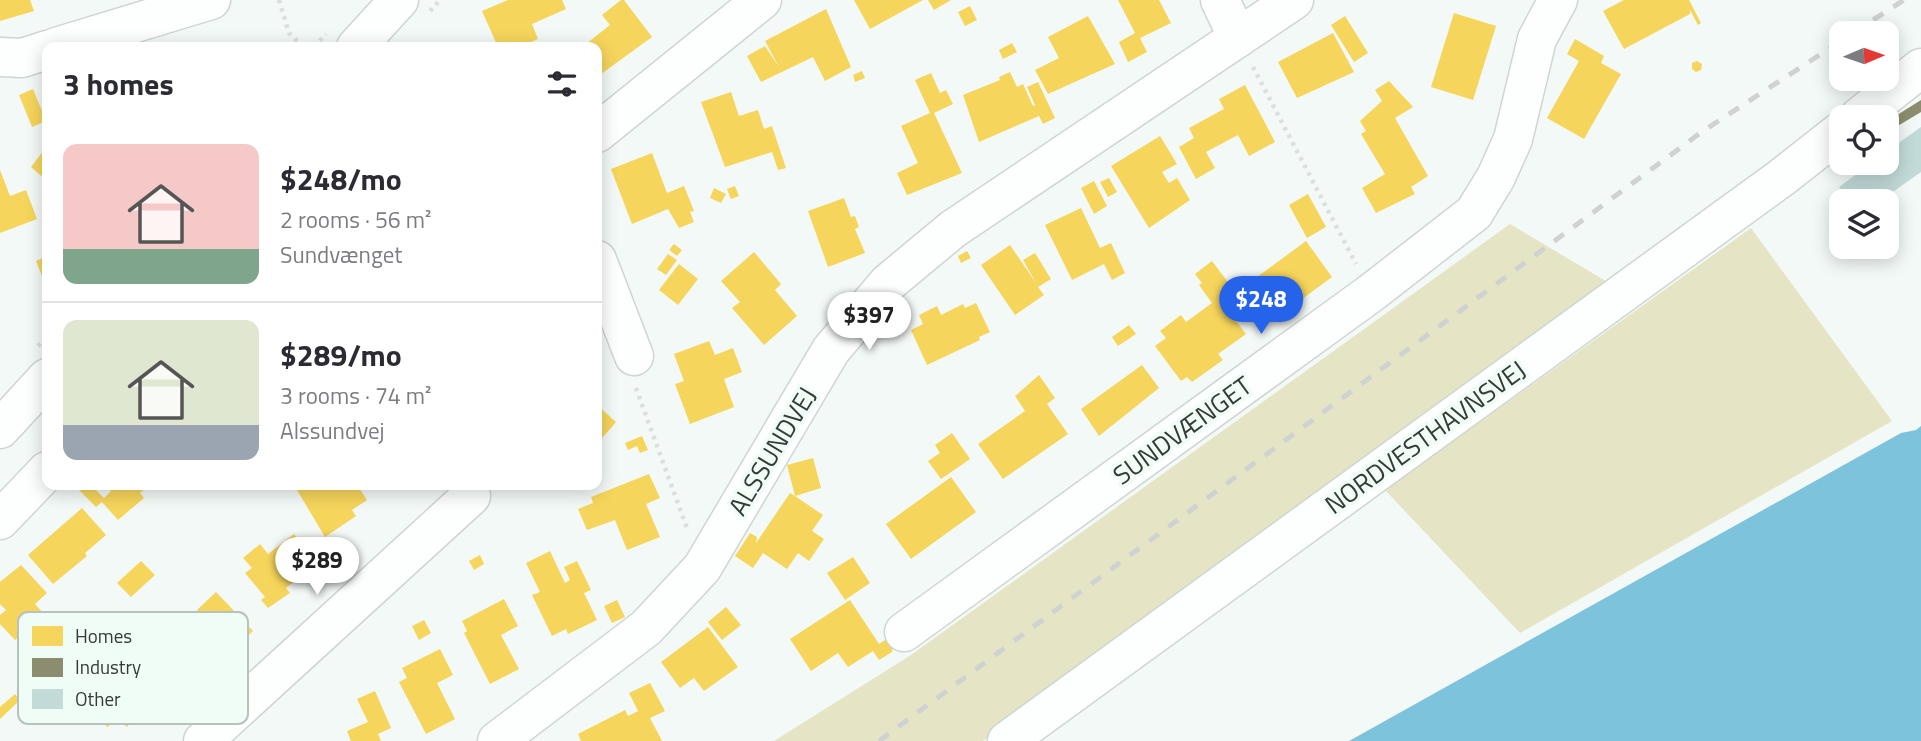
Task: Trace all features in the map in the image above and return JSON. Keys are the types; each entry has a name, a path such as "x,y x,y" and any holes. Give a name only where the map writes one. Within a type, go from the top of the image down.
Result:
{"street":[{"path":"72,42 211,0"},
{"path":"361,42 399,0"},
{"path":"602,128 762,0"},
{"path":"1220,0 1238,38"},
{"name":"ALSSUNDVEJ","path":"497,741 646,628 702,568 831,350 888,283 953,229 1294,0"},
{"name":"SUNDVÆNGET","path":"904,632 1371,293 1474,213 1496,177 1513,139 1537,39 1558,0"},
{"path":"0,57 22,58 42,52"},
{"path":"1873,105 1921,68"},
{"name":"NORDVESTHAVNSVEJ","path":"1007,741 1829,140"},
{"path":"602,273 634,356"},
{"path":"0,429 42,383"},
{"path":"0,520 42,476"},
{"path":"248,699 471,496"},
{"path":"202,741 221,724"}],"path":[{"path":"279,0 289,33 298,42"},
{"path":"1238,38 1371,293"},
{"path":"634,356 633,381 686,524"}],"green space":[{"path":"1510,224 1609,283 983,741 774,741 911,655"},
{"path":"1751,228 1892,421 1520,633 1385,490"}],"water":[{"path":"1921,426 1921,741 1349,741 1901,433 1916,430"}],"building: Homes":[{"path":"0,0 30,0 34,11 0,21"},
{"path":"508,0 562,0 566,9 532,24 538,39 531,42 496,42 482,11"},
{"path":"624,0 652,37 602,73 602,42 588,42 610,25 602,15"},
{"path":"854,0 923,0 870,29"},
{"path":"928,0 951,0 934,10"},
{"path":"1118,0 1159,0 1171,23 1140,38 1147,52 1128,62 1119,42 1135,33"},
{"path":"1624,0 1689,0 1701,23 1698,25 1690,10 1690,14 1624,49 1603,11"},
{"path":"970,6 977,20 965,26 958,12"},
{"path":"826,9 851,67 825,81 813,57 761,82 747,56 765,46 779,67 765,41"},
{"path":"1454,13 1496,26 1473,100 1431,87"},
{"path":"1088,16 1115,64 1048,94 1035,70 1059,58 1048,37"},
{"path":"1345,16 1368,53 1354,62 1331,25"},
{"path":"1333,33 1354,72 1297,98 1278,62"},
{"path":"1575,39 1604,56 1601,63 1621,74 1584,139 1547,118 1579,61 1567,54"},
{"path":"1012,43 1017,52 1003,59 999,50"},
{"path":"1697,61 1702,64 1701,70 1696,72 1692,69 1692,63"},
{"path":"862,71 865,78 855,82 853,75"},
{"path":"1010,72 1017,87 1023,84 1033,106 1035,105 1027,87 1038,82 1055,118 1043,124 1039,116 979,142 963,95 1000,80 999,77"},
{"path":"931,73 940,93 946,90 953,104 934,113 962,173 907,195 897,173 918,163 901,126 930,113 915,80"},
{"path":"1389,81 1413,107 1395,118 1428,176 1411,187 1415,194 1376,213 1362,188 1385,174 1361,134 1366,131 1360,121 1382,101 1375,90"},
{"path":"1245,85 1275,142 1249,156 1238,135 1206,152 1215,168 1196,179 1179,147 1194,138 1189,128 1224,109 1219,99"},
{"path":"33,89 42,111 42,123 32,127 19,95"},
{"path":"731,92 739,116 758,110 764,129 772,126 786,168 778,170 772,152 725,167 701,102"},
{"path":"1160,136 1177,164 1162,172 1169,183 1177,178 1190,200 1149,228 1111,166"},
{"path":"42,153 42,177 31,167"},
{"path":"652,153 667,193 684,186 694,211 690,212 694,222 679,228 668,209 632,224 611,169"},
{"path":"0,170 10,196 26,190 37,219 0,233"},
{"path":"1109,178 1117,192 1108,197 1100,182"},
{"path":"1094,181 1107,206 1094,214 1081,188"},
{"path":"735,186 739,196 731,199 727,189"},
{"path":"714,188 726,194 721,203 710,198"},
{"path":"1308,194 1326,227 1307,238 1289,205"},
{"path":"844,198 851,217 855,216 859,227 855,229 865,253 828,267 808,211"},
{"path":"1081,208 1100,248 1111,243 1125,273 1112,280 1104,264 1072,280 1045,225"},
{"path":"1306,241 1332,277 1268,324 1242,288"},
{"path":"674,244 682,250 677,256 669,250"},
{"path":"1010,245 1036,283 1023,260 1035,253 1051,279 1038,287 1044,295 1015,315 981,265"},
{"path":"967,251 971,258 961,263 958,256"},
{"path":"754,252 781,284 775,290 797,316 764,345 732,308 740,302 721,281"},
{"path":"668,254 677,260 666,275 657,269"},
{"path":"42,258 42,276 36,261"},
{"path":"1212,261 1233,289 1219,299 1246,334 1218,354 1223,360 1192,382 1187,377 1181,381 1155,346 1166,338 1160,331 1181,315 1186,322 1212,303 1199,285 1202,283 1195,274"},
{"path":"679,264 698,279 678,305 659,290"},
{"path":"976,303 990,332 979,337 980,340 927,365 911,330 923,324 919,315 937,306 941,315 963,304 965,308"},
{"path":"1129,325 1136,334 1118,346 1112,337"},
{"path":"709,341 715,355 733,348 742,372 724,379 734,407 690,424 675,384 684,381 674,354"},
{"path":"1142,365 1159,388 1099,436 1081,409"},
{"path":"1039,375 1055,398 1047,404 1068,434 1003,479 978,444 1025,411 1015,396"},
{"path":"602,409 616,422 602,438"},
{"path":"952,433 970,459 941,479 928,461 940,453 935,445"},
{"path":"642,436 648,450 640,453 637,446 628,450 625,443"},
{"path":"813,458 821,488 795,496 787,465"},
{"path":"649,474 660,498 646,504 660,537 627,550 615,520 587,530 578,509 593,503 591,497"},
{"path":"951,477 976,512 911,559 886,524"},
{"path":"79,490 96,490 104,498 110,490 143,490 140,493 144,498 118,520 102,502 96,507"},
{"path":"297,490 360,490 367,500 352,510 356,516 325,537"},
{"path":"790,493 823,515 812,531 824,539 809,561 798,553 787,569 763,553 753,568 735,556 750,533 757,537 756,543"},
{"path":"82,508 106,535 85,553 87,556 53,584 28,555"},
{"path":"294,534 297,538 291,544 311,568 286,588 290,593 268,608 261,600 265,597 245,573 252,568 243,558 260,544 268,554"},
{"path":"550,551 565,583 570,580 564,567 577,561 591,590 584,593 597,620 568,634 566,629 552,636 532,595 540,592 526,563"},
{"path":"480,555 484,564 474,570 469,561"},
{"path":"853,557 870,583 845,600 827,573"},
{"path":"141,561 155,575 131,597 117,583"},
{"path":"21,565 47,593 35,604 42,612 18,612 18,637 15,640 0,624 0,615 6,610 0,604 0,582"},
{"path":"216,592 235,612 199,612 197,610"},
{"path":"504,599 518,626 501,635 519,669 490,684 464,633 467,631 462,621"},
{"path":"617,600 625,617 612,623 604,606"},
{"path":"850,600 879,644 888,638 893,647 892,652 879,660 873,651 848,667 838,653 811,671 790,639"},
{"path":"726,607 741,625 722,640 708,622"},
{"path":"424,620 431,633 419,640 412,626"},
{"path":"708,627 738,667 704,691 694,678 680,688 661,662"},
{"path":"440,649 453,675 437,683 455,719 426,734 399,682 407,678 402,668"},
{"path":"650,683 665,711 650,718 662,741 581,741 578,734 625,710 628,716 638,711 629,693"},
{"path":"375,691 391,728 378,734 381,741 351,741 347,731 368,722 357,699"},
{"path":"15,694 18,698 18,702 0,719 0,707"}],"building: Industry":[{"path":"1921,100 1921,112 1899,125 1899,114"}],"building: Other":[{"path":"1921,127 1921,172 1897,189 1839,187 1856,175 1899,175 1899,143"}],"railway":[{"path":"1872,21 1904,0"},
{"path":"879,741 1703,131 1829,49"}]}
